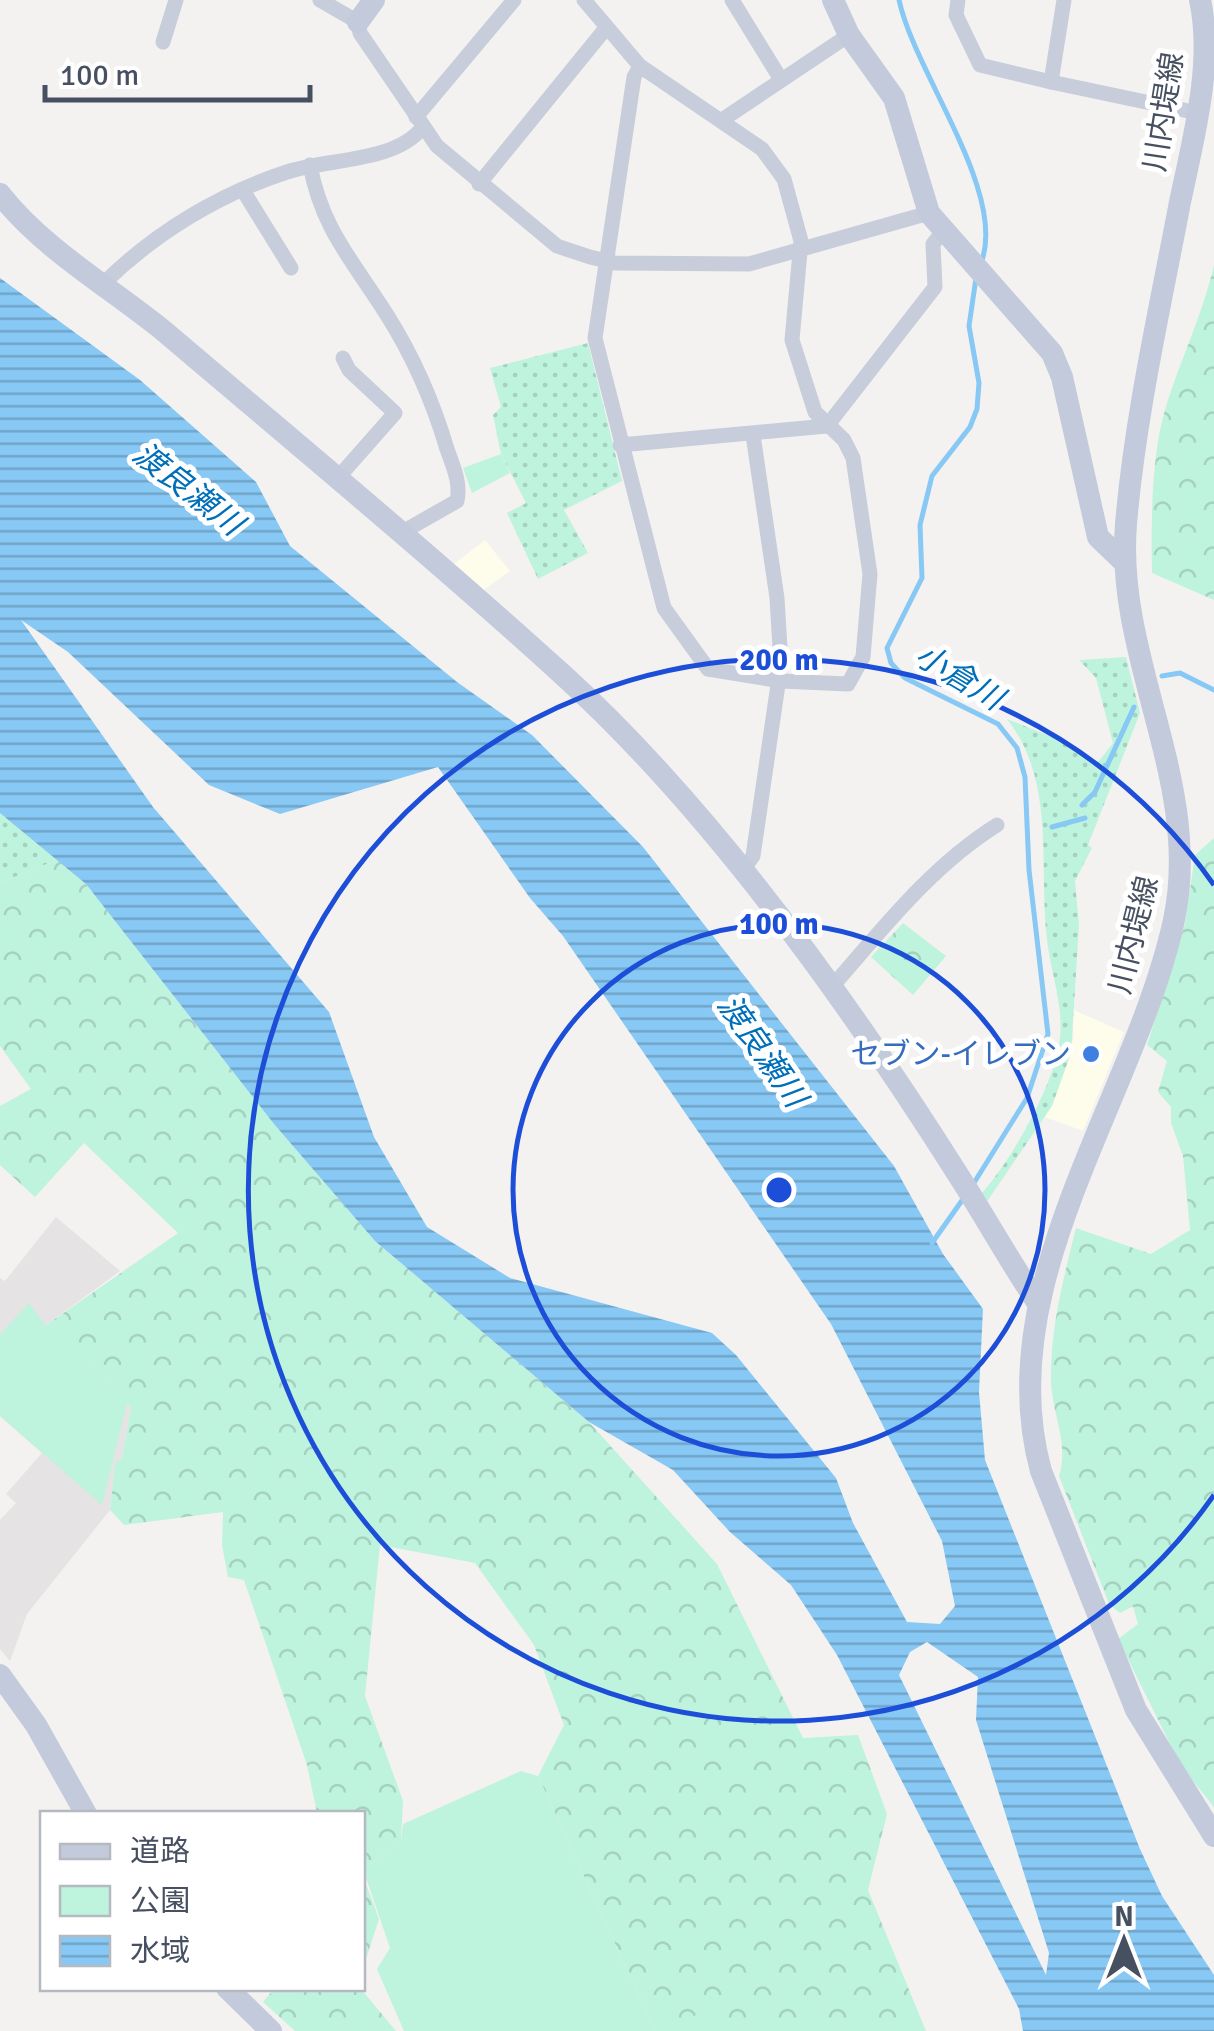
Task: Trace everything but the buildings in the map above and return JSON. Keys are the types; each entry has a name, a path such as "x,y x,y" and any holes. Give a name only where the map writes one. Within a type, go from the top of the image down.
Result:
{"street":[{"path":"163,42 176,0"},
{"path":"320,0 358,22"},
{"path":"374,0 358,22 360,33 419,122 479,184 557,246 604,261 736,266 936,222"},
{"path":"104,282 174,224 244,192 310,165 398,148 514,0"},
{"path":"584,0 640,66 762,148 780,171 801,250 792,340 816,412 850,448 863,515 871,589 862,656 854,680 842,686 708,669 671,620 620,445 594,338 634,77 640,66"},
{"path":"732,0 780,78"},
{"path":"832,0 849,35 902,114 936,222 1052,353 1062,376 1098,538 1124,562"},
{"path":"958,0 956,15 980,66 1198,113"},
{"path":"1051,82 1064,0"},
{"name":"川内堤線","path":"1206,4 1198,113 1151,359 1124,562 1132,625 1177,803 1181,872 1173,921 1146,1014 1085,1161 1039,1305 1029,1360 1028,1411 1051,1502 1136,1710 1214,1836"},
{"path":"479,184 606,28"},
{"path":"722,120 849,35"},
{"path":"310,165 314,188 339,248 404,343 438,417 458,483 457,501 399,534"},
{"path":"244,192 292,268"},
{"path":"0,194 32,230 104,282 596,707 743,870 961,1178 1039,1305"},
{"path":"620,445 827,426 935,287 936,222"},
{"path":"336,480 395,413 350,370 343,358"},
{"path":"743,870 753,856 781,681 777,598 752,435"},
{"path":"830,989 915,893 969,843 997,825"},
{"path":"0,1675 36,1726 84,1811"},
{"path":"231,1991 271,2031"}],"shaded area":[{"path":"485,540 510,571 481,592 450,567"},
{"path":"1071,1009 1124,1032 1083,1131 1045,1117 1074,1037"},
{"path":"56,1217 120,1271 45,1326 69,1359 95,1365 131,1408 122,1458 115,1463 110,1510 27,1614 10,1661 0,1649 0,1520 16,1503 6,1494 42,1453 0,1416 0,1278 5,1281"}],"green space":[{"path":"1214,265 1214,600 1152,573 1152,532 1155,465 1162,422"},
{"path":"588,343 622,481 564,510 588,553 538,579 507,513 526,503 501,454 493,415 501,407 490,368"},
{"path":"501,454 510,473 472,493 463,468"},
{"path":"1126,657 1140,713 1088,845 1092,848 1075,881 1079,925 1071,1053 1052,1106 986,1203 981,1194 1017,1144 1039,1103 1055,1064 1060,1033 1045,918 1039,799 1023,744 1007,719 1062,741 1087,760 1099,761 1113,743 1096,678 1079,660"},
{"path":"0,813 59,859 0,883"},
{"path":"1214,838 1214,1807 1181,1766 1118,1639 1138,1624 1133,1606 1120,1613 1109,1604 1059,1476 1062,1453 1051,1363 1062,1286 1076,1228 1151,1254 1190,1230 1183,1156 1171,1123 1171,1107 1158,1092 1167,1061 1147,1045 1185,924 1195,855"},
{"path":"59,859 86,884 274,1124 375,1241 589,1422 717,1564 803,1738 858,1735 887,1814 868,1890 926,2031 655,2031 538,1776 564,1725 534,1645 475,1563 380,1545 365,1696 403,1801 401,1841 365,1868 365,1811 317,1811 307,1765 244,1580 228,1577 222,1545 223,1512 124,1525 110,1510 115,1463 122,1458 131,1408 95,1365 69,1359 45,1326 178,1233 84,1143 35,1197 0,1165 0,1106 31,1089 0,1046 0,883"},
{"path":"903,923 946,956 913,995 871,957"},
{"path":"29,1303 69,1358 95,1365 127,1403 102,1505 0,1416 0,1335"},
{"path":"521,1771 538,1776 655,2031 404,2031 377,1969 390,1948 365,1875 365,1868 401,1841 403,1824"},
{"path":"365,1881 379,1919 365,1962"},
{"path":"272,1991 363,1991 396,2031 295,2031 263,2002"},
{"path":"718,2000 732,2031 672,2031"}],"water":[{"name":"渡良瀬川","path":"0,278 140,380 256,482 290,546 457,682 532,735 643,847 894,1166 943,1254 983,1309 979,1392 985,1460 1140,1849 1162,1896 1214,1975 1214,2031 1023,2031 1019,2009 837,1655 791,1585 730,1532 673,1470 589,1422 375,1241 274,1124 86,884 0,813","holes":["21,620 68,652 209,785 280,814 438,767 530,898 563,936 831,1324 942,1541 955,1606 940,1624 907,1622 853,1523 836,1478 736,1355 712,1333 510,1278 427,1227 374,1137 329,1012 153,807","927,1642 978,1677 976,1720 1049,1953 1046,1975 899,1675 910,1652"]}],"waterway":[{"name":"小倉川","path":"899,0 908,30 956,133 982,203 986,235 981,263"},
{"name":"小倉川","path":"972,1186 1027,1098 1048,1034 1029,870 1025,777 1017,748 998,724 905,678 891,663 887,648 922,578 920,525 932,476 970,427 977,409 979,383 969,326 976,278"},
{"path":"1162,676 1180,673 1214,690"},
{"path":"1082,805 1095,792 1134,707"},
{"path":"1052,827 1085,818"},
{"name":"小倉川","path":"932,1243 963,1199"}],"place":[{"name":"セブン-イレブン","path":"1091,1054"}]}
